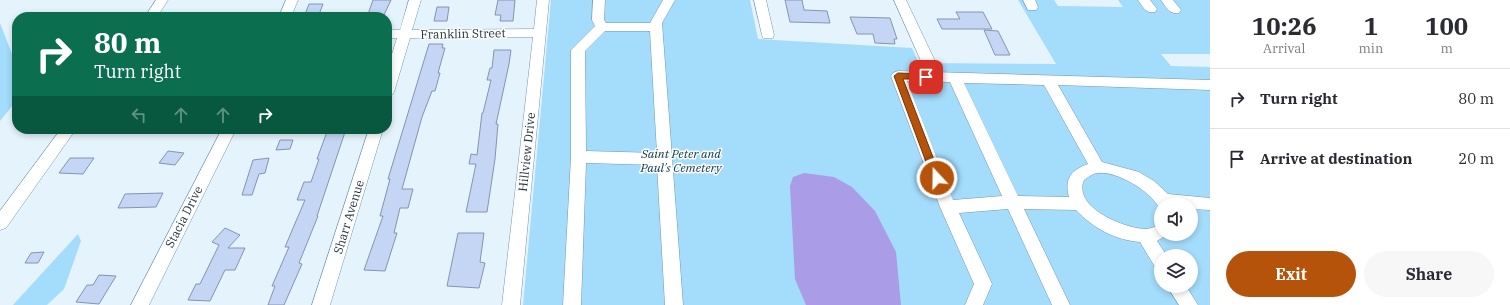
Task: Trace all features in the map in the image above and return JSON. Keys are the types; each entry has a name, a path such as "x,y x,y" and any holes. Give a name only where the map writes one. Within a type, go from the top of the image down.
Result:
{"street":[{"path":"154,12 162,0"},
{"path":"287,12 292,0"},
{"path":"392,76 416,0"},
{"name":"Hillview Drive","path":"511,305 543,0"},
{"path":"599,0 598,20 602,27"},
{"path":"669,0 656,24 674,305"},
{"path":"760,0 768,35"},
{"path":"900,0 928,61"},
{"path":"1167,0 1175,10"},
{"path":"572,305 579,156 578,50 602,27 657,27"},
{"name":"Franklin Street","path":"392,34 539,33"},
{"path":"974,305 983,284 948,207 898,76 1210,84"},
{"path":"955,78 1061,305"},
{"path":"1049,81 1097,167"},
{"path":"0,223 65,134"},
{"name":"Stacia Drive","path":"140,305 226,134"},
{"name":"Sharr Avenue","path":"321,305 374,134"},
{"path":"579,156 664,159"},
{"path":"1154,234 1145,236 1112,228 1096,219 1080,204 1074,191 1075,180 1082,172 1097,167 1123,171 1139,178 1160,197"},
{"path":"948,207 1013,202 1080,204"},
{"path":"1198,203 1210,204"},
{"path":"1145,236 1154,251"},
{"path":"1181,293 1189,305"}],"green space":[{"name":"Saint Peter and Paul's Cemetery","path":"551,0 750,0 758,39 912,48 919,63 1056,64 1018,0 1054,0 1058,6 1123,7 1118,0 1210,0 1210,54 1161,54 1171,66 1210,67 1210,305 523,305"},
{"path":"0,23 12,54 12,106 0,121"},
{"path":"78,234 81,241 64,289 47,305 13,305"}],"shaded area":[{"path":"804,173 834,177 852,187 875,211 896,252 901,305 806,305 795,279 790,186 793,177"}],"building":[{"path":"373,0 391,0 385,12 369,12"},
{"path":"498,0 515,0 513,21 500,21 501,15 495,15"},
{"path":"785,0 802,0 804,10 827,11 830,23 790,22"},
{"path":"309,4 323,4 320,12 306,12"},
{"path":"437,7 449,7 447,21 434,21"},
{"path":"956,12 983,12 992,29 942,29 937,19 960,19"},
{"path":"850,17 890,18 897,39 894,39 895,44 875,43 873,34 857,34"},
{"path":"984,30 998,31 1010,55 995,55"},
{"path":"429,44 443,44 442,48 445,48 435,91 432,91 422,117 402,189 413,189 408,208 400,208 394,233 397,233 385,271 364,270 383,216 380,216 390,179 388,179"},
{"path":"494,50 511,50 496,124 498,124 495,159 487,212 466,212 476,164 469,164 471,154 477,155 482,113 491,80 487,80 490,68 492,68"},
{"path":"326,134 344,134 318,216 299,263 302,264 284,305 268,305 275,286 272,286 289,247 285,247 305,200 297,200 304,182 311,182 319,159 317,159"},
{"path":"280,140 293,140 290,149 276,150"},
{"path":"168,151 184,153 175,165 159,163"},
{"path":"70,158 94,158 83,174 59,173"},
{"path":"269,158 265,173 259,174 252,195 242,195 253,160"},
{"path":"163,193 156,207 118,208 125,194"},
{"path":"225,228 240,235 228,248 245,248 235,270 225,270 210,301 188,300 196,284 200,284 219,245 212,242"},
{"path":"458,233 484,233 480,262 485,263 479,288 447,286"},
{"path":"44,252 38,263 25,263 31,253"},
{"path":"99,275 116,276 99,304 76,302 87,285 93,285"}],"route":[{"path":"926,77 898,76 937,178"}]}
